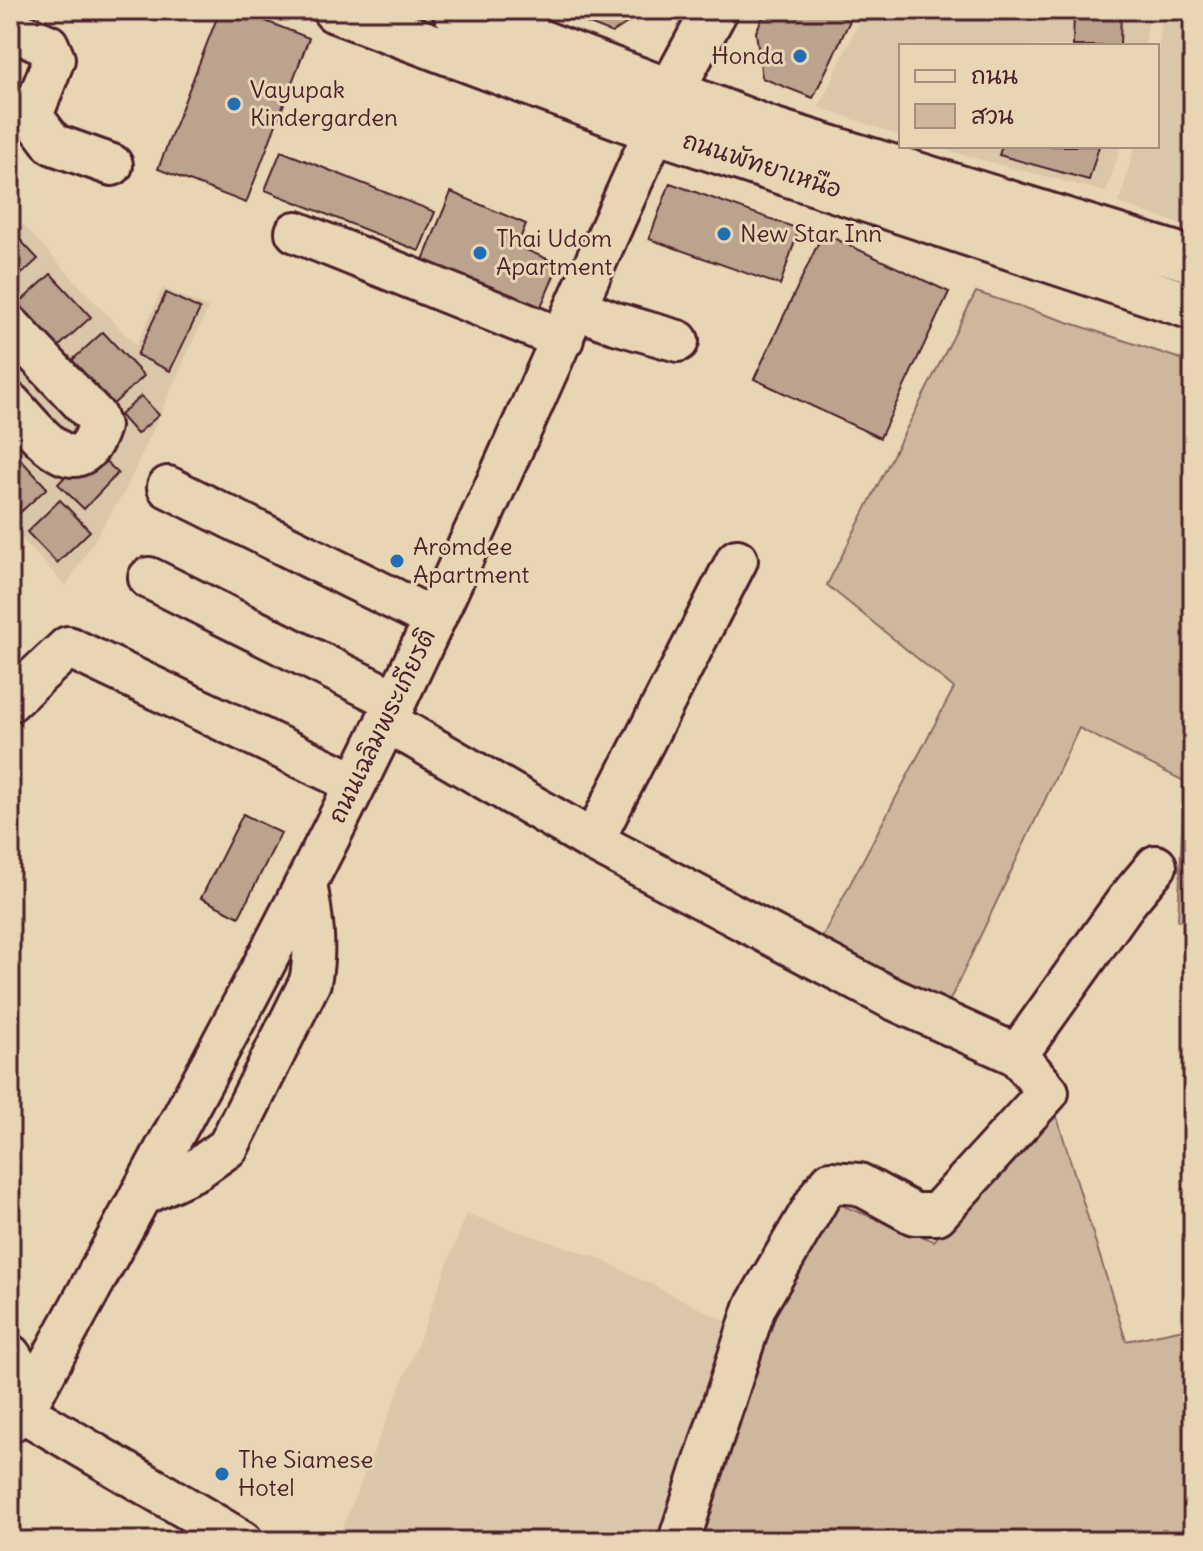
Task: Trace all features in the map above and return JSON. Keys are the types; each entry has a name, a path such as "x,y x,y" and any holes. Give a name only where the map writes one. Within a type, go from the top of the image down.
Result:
{"main road":[{"name":"ถนนพัทยาเหนือ","path":"335,10 662,111 1193,307"},
{"name":"ถนนพัทยาเหนือ","path":"455,10 662,111 771,130 1193,260"},
{"name":"ถนนเฉลิมพระเกียรติ","path":"662,111 715,10"}],"street":[{"path":"10,29 48,45 54,59 21,111 53,144 112,165"},
{"name":"ถนนเฉลิมพระเกียรติ","path":"22,1408 140,1196 306,883 391,711 569,323 662,111"},
{"path":"296,232 569,323 615,323 678,341"},
{"path":"10,326 95,416 99,426 94,441 80,456 58,453 10,403"},
{"path":"168,487 434,619"},
{"path":"593,841 737,560"},
{"path":"149,578 391,711 593,841 893,999 1017,1055 1048,1092 937,1214 914,1214 859,1184 831,1182 821,1194 755,1307 679,1541"},
{"path":"10,701 68,647 355,783"},
{"path":"1017,1055 1126,902 1156,866"},
{"path":"140,1196 197,1169 228,1147 310,982 315,960 313,917 306,883"},
{"path":"10,1355 22,1408 203,1530 242,1541"}],"shaded area":[{"path":"865,10 1150,10 1145,44 899,44 899,135 819,107"},
{"path":"1164,10 1193,10 1193,228 1119,203 1134,148 1159,148 1159,45"},
{"path":"937,148 1120,148 1106,192"},
{"path":"10,211 136,346 163,288 208,308 126,489 66,586 10,526"},
{"path":"466,1214 598,1258 729,1323 659,1541 337,1541 419,1341"}],"green space":[{"path":"976,292 1193,363 1193,917 1178,921 1184,781 1079,728 949,1002 821,939 954,688 827,585"},
{"path":"1056,1114 1126,1341 1193,1327 1193,1541 694,1541 769,1316 838,1204 934,1241"}],"building":[{"name":"Vayupak Kindergarden","path":"220,10 237,10 309,38 246,203 158,169"},
{"path":"554,10 647,10 612,33"},
{"path":"766,10 855,10 813,98 762,78 756,32"},
{"path":"1074,10 1121,10 1120,44 1073,44"},
{"path":"1001,148 1098,148 1089,180 999,155"},
{"path":"281,151 435,212 419,251 265,190"},
{"name":"New Star Inn","path":"670,183 799,229 780,285 649,239"},
{"name":"Thai Udom Apartment","path":"451,192 526,224 517,246 559,264 540,309 423,260"},
{"path":"10,229 38,259 10,285"},
{"path":"823,233 949,292 880,438 754,379"},
{"path":"51,274 91,317 57,348 17,305"},
{"path":"166,293 200,309 170,371 137,355"},
{"path":"103,332 144,376 110,407 69,363"},
{"path":"141,396 159,415 137,434 120,415"},
{"path":"10,448 47,488 13,519 10,516"},
{"path":"92,448 118,473 84,509 58,484"},
{"path":"60,500 90,531 57,563 27,532"},
{"path":"243,814 281,833 239,917 201,898"}],"place":[{"name":"Honda","path":"800,56"},
{"name":"Vayupak Kindergarden","path":"234,104"},
{"name":"New Star Inn","path":"724,234"},
{"name":"Thai Udom Apartment","path":"480,253"},
{"name":"Aromdee Apartment","path":"397,561"},
{"name":"The Siamese Hotel","path":"222,1474"}]}
